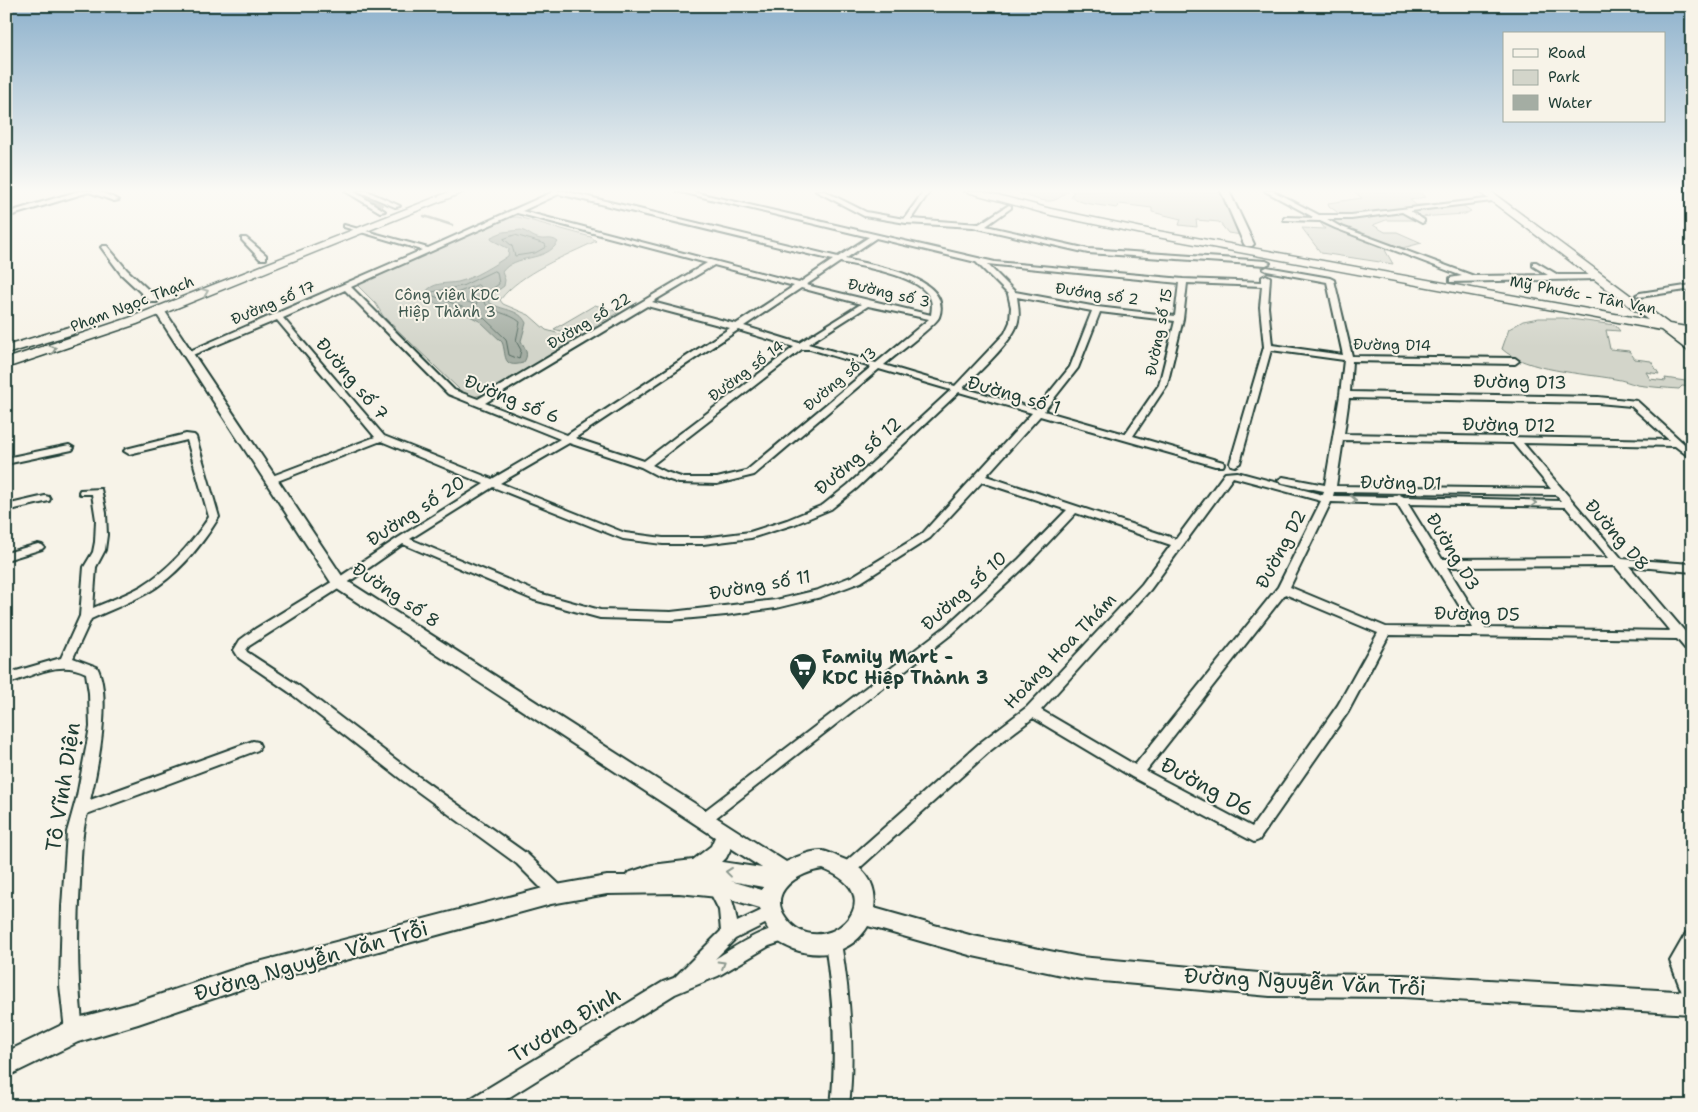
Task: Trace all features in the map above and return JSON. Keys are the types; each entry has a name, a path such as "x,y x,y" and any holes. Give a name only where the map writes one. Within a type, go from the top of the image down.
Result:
{"main road":[{"path":"258,259 300,243"},
{"name":"Phạm Ngọc Thạch","path":"6,350 156,305 329,243"},
{"name":"Mỹ Phước - Tân Vạn","path":"1224,243 1453,280 1654,318 1672,325"},
{"name":"Mỹ Phước - Tân Vạn","path":"1228,243 1292,258 1672,325 1691,330"},
{"path":"1555,243 1654,318"},
{"path":"1564,243 1640,295 1692,347"},
{"name":"Phạm Ngọc Thạch","path":"6,364 94,335 217,275"}],"street":[{"path":"247,243 258,259"},
{"path":"410,243 431,249"},
{"name":"Đường số 17","path":"187,354 445,243"},
{"name":"Đường số 3","path":"637,243 867,303 935,318"},
{"path":"769,243 912,279 934,295 938,309 935,318"},
{"name":"Đường số 20","path":"558,894 522,860 407,776 294,689 243,655 240,650 244,643 494,482 568,439 864,243"},
{"path":"909,243 995,264 1183,281 1265,284"},
{"path":"1052,243 1088,251 1266,264 1292,258"},
{"path":"1246,243 1248,247 1266,264"},
{"path":"1380,243 1473,278"},
{"path":"105,247 124,272 156,305"},
{"path":"977,259 1012,294"},
{"name":"Đường số 22","path":"478,404 713,263"},
{"name":"Hoàng Hoa Thám","path":"848,869 986,746 1032,711 1146,587 1230,469 1268,348 1264,307 1266,264"},
{"name":"Đường D2","path":"1137,773 1283,589 1329,494 1345,395 1348,358 1330,280 1266,264"},
{"path":"1536,264 1557,278"},
{"path":"1453,280 1473,278 1598,277"},
{"name":"Đường số 15","path":"1127,438 1163,385 1178,319 1183,281"},
{"name":"Đường số 6","path":"346,286 451,392 568,439 645,465"},
{"path":"1640,295 1691,287"},
{"name":"Đướng số 2","path":"1012,294 1097,309 1178,319"},
{"name":"Đường số 12","path":"494,482 623,536 662,542 703,542 751,535 791,522 827,507 852,487 954,391 1009,334 1014,322 1015,307 1012,294"},
{"name":"Đường số 1","path":"646,303 800,346 804,351 876,368 1035,415 1230,469"},
{"name":"Đường số 14","path":"645,465 800,346 867,303"},
{"name":"Đường số 8","path":"156,305 339,583 727,833 781,877"},
{"name":"Đường số 11","path":"402,540 538,597 600,614 671,616 726,611 776,604 821,592 857,579 926,536 981,478 1074,368 1097,309"},
{"name":"Đường số 7","path":"278,316 381,438 494,482"},
{"name":"Đường số 13","path":"645,465 662,474 683,481 717,482 750,473 935,318"},
{"name":"Đường D14","path":"1268,348 1348,358 1515,361"},
{"name":"Đường D13","path":"1345,395 1598,400 1634,403 1692,456"},
{"name":"Đường số 1","path":"1035,415 1127,438 1230,469"},
{"path":"86,616 147,588 200,538 214,517 189,437 129,452"},
{"name":"Đường D12","path":"1339,437 1517,442 1678,443"},
{"path":"271,480 381,438"},
{"name":"Đường D8","path":"1517,442 1567,504 1692,649"},
{"path":"6,461 69,448"},
{"name":"Đường D1","path":"1230,469 1329,494 1402,502 1567,504"},
{"path":"981,478 1178,544"},
{"path":"6,679 66,660 86,616 90,567 92,560 99,552 104,521 97,491 84,492"},
{"name":"Đường D1","path":"1329,494 1393,491 1558,492"},
{"name":"Đường D3","path":"1393,491 1402,502 1481,631"},
{"path":"1489,492 1498,502"},
{"path":"6,508 45,499"},
{"name":"Đường số 10","path":"704,819 949,630 1023,562 1074,509"},
{"path":"6,557 38,547"},
{"path":"1438,563 1618,562 1692,568"},
{"name":"Đường D5","path":"1283,589 1385,631 1679,635"},
{"name":"Đường D6","path":"1032,711 1137,773 1254,836 1343,708 1385,631"},
{"name":"Tô Vĩnh Diện","path":"66,660 81,663 92,670 96,693 96,727 75,832 69,938 69,985 74,1031"},
{"path":"80,810 253,746"},
{"path":"696,870 719,852 727,833"},
{"path":"809,861 829,861 848,869 858,878 864,889 866,902 864,915 852,932 833,943 811,945 784,934 776,924 771,908 781,877 796,865 809,861"},
{"name":"Đường Nguyễn Văn Trỗi","path":"624,884 659,872 696,870 781,877"},
{"name":"Đường Nguyễn Văn Trỗi","path":"6,1065 74,1031 138,1013 247,976 558,894 624,884 679,884 728,889 771,908"},
{"path":"716,888 726,905 730,923 729,934"},
{"name":"Trương Định","path":"678,984 729,934 771,908"},
{"name":"Đường Nguyễn Văn Trỗi","path":"864,915 973,946 1080,968 1270,985 1403,986 1692,1003"},
{"name":"Trương Định","path":"477,1106 678,984 712,970 764,939 784,934"},
{"path":"1692,938 1678,961 1692,997"},
{"path":"833,943 842,1001 843,1058 840,1106"}],"green space":[{"name":"Công viên KDC Hiệp Thành 3","path":"449,243 592,243 532,273 509,290 500,300 503,304 529,315 546,330 578,339 482,395 472,397 461,391 383,316 376,304 356,284"},
{"path":"1313,243 1422,243 1399,249 1385,250 1393,264 1321,253"},
{"path":"595,305 619,312 578,336 554,329"},
{"path":"1539,318 1563,318 1615,325 1620,331 1606,330 1610,349 1629,351 1635,359 1651,361 1659,374 1646,372 1650,379 1666,381 1665,378 1692,382 1692,387 1682,386 1679,389 1642,386 1618,379 1540,367 1512,356 1502,349 1509,329 1523,321"}],"water":[{"path":"497,243 557,243 546,253 515,262 508,266 502,272 505,280 504,286 489,297 489,302 514,312 523,318 526,323 521,341 526,357 523,363 516,364 508,362 502,342 481,322 428,300 425,293 435,285 458,282 491,267 508,256 509,249"}],"place":[{"name":"Family Mart - KDC Hiệp Thành 3","path":"803,691"}]}
